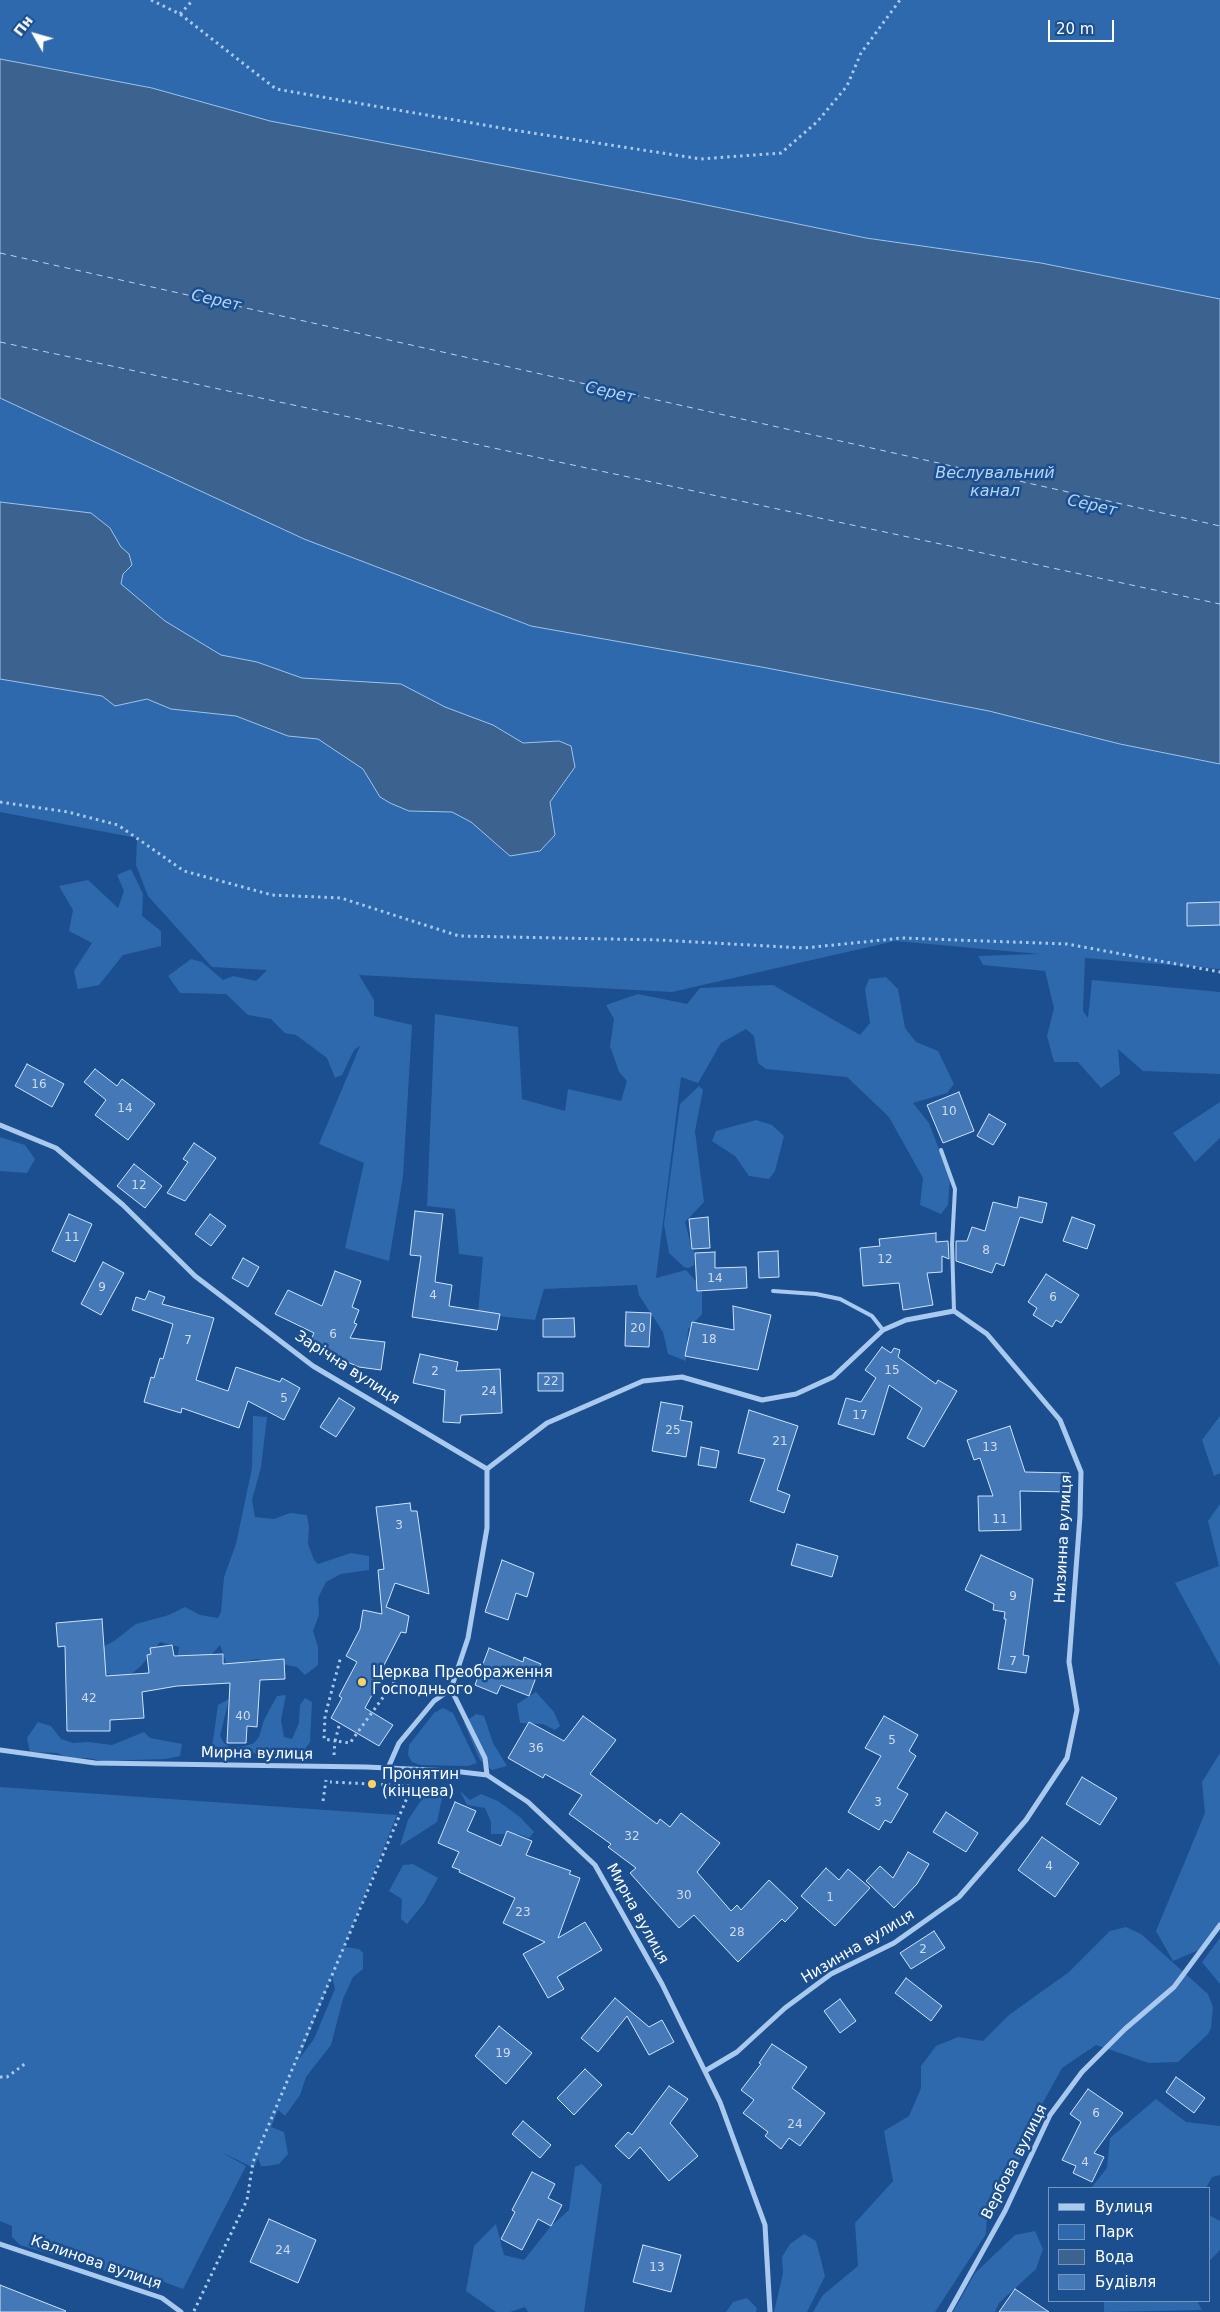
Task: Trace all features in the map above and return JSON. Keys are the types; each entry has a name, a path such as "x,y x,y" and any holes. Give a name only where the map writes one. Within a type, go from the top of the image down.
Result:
{"street":[{"name":"Зарічна вулиця","path":"0,1124 56,1148 123,1205 195,1276 313,1366 487,1469"},
{"path":"388,1768 399,1742 434,1701 451,1689 468,1638 487,1528 487,1469 547,1423 643,1381 682,1376 762,1400 796,1394 832,1377 883,1330 906,1320 954,1311"},
{"name":"Низинна вулиця","path":"705,2071 736,2052 785,2008 831,1974 894,1943 959,1897 1026,1820 1067,1758 1077,1710 1069,1662 1080,1516 1081,1472 1060,1420 987,1334 954,1311"},
{"path":"451,1689 485,1758 487,1775"},
{"name":"Мирна вулиця","path":"0,1750 95,1763 388,1768 453,1771 487,1775 528,1802 595,1865 662,1984 720,2102 765,2225 770,2312"},
{"name":"Вербова вулиця","path":"949,2312 1005,2211 1050,2115 1082,2072 1125,2029 1174,1987 1220,1925"},
{"name":"Калинова вулиця","path":"0,2244 162,2298 181,2312"}],"lane":[{"path":"941,1150 954,1189 952,1244 954,1311"},
{"path":"773,1291 816,1294 840,1299 872,1316 883,1330"}],"path":[{"path":"150,0 180,14 276,88 513,130 701,159 781,153 817,122 846,86 861,53 900,0"},
{"path":"180,14 193,0"},
{"path":"0,802 68,812 118,824 184,871 272,895 341,898 459,936 659,940 804,948 902,938 1067,944 1220,972"},
{"path":"341,1656 324,1716 324,1739 350,1743 397,1678"},
{"path":"334,1754 339,1726"},
{"path":"324,1801 326,1767"},
{"path":"194,2312 247,2200 252,2162 412,1786 326,1782"},
{"path":"0,2077 7,2077 26,2063"}],"green space":[{"path":"0,0 1220,0 1220,299 1041,263 866,238 682,200 270,121 152,88 0,59"},
{"path":"0,398 8,400 304,539 531,626 767,668 989,711 1120,744 1220,764 1220,969 1085,958 1083,1011 1088,1018 1092,980 1220,992 1220,1074 1143,1071 1118,1049 1120,1074 1101,1088 1078,1062 1054,1062 1047,1036 1054,1008 1045,971 983,965 978,956 1040,954 895,941 672,992 359,975 374,1000 374,1016 412,1025 403,1176 389,1261 345,1248 364,1163 319,1144 360,1046 354,1050 342,1075 335,1078 327,1058 296,1035 285,1033 271,1019 248,1015 226,994 180,993 168,976 191,959 202,962 223,980 233,976 256,981 267,970 212,967 148,896 136,865 137,838 0,812"},
{"path":"131,869 143,894 142,916 161,931 161,946 123,955 99,985 78,989 74,971 92,943 69,931 73,910 59,886 88,880 118,908 124,891 117,875"},
{"path":"886,977 898,989 905,1028 916,1042 938,1051 954,1084 947,1093 913,1103 929,1123 950,1178 948,1205 941,1214 920,1205 923,1178 889,1117 847,1077 766,1069 758,1063 754,1036 746,1029 721,1043 698,1083 681,1077 656,1278 686,1270 702,1288 702,1314 688,1329 686,1361 668,1354 663,1332 639,1295 637,1285 544,1289 535,1320 478,1314 483,1257 459,1254 455,1209 427,1206 435,1014 518,1027 522,1099 565,1111 568,1089 621,1101 627,1081 619,1072 610,1046 614,1019 606,1005 638,994 687,1004 700,988 773,985 860,1035 870,1023 865,989 869,979"},
{"path":"699,1086 703,1090 695,1131 704,1202 685,1222 692,1249 695,1253 694,1265 689,1268 684,1267 669,1253 664,1224 680,1104"},
{"path":"1220,1102 1220,1138 1195,1162 1173,1133"},
{"path":"756,1120 772,1125 784,1136 775,1171 769,1179 749,1176 735,1156 712,1141 716,1131"},
{"path":"0,1137 25,1145 35,1159 27,1173 0,1171"},
{"path":"253,1416 267,1417 261,1467 252,1500 255,1517 274,1519 290,1513 307,1515 309,1527 308,1544 314,1560 318,1564 351,1553 369,1556 369,1570 341,1574 326,1582 318,1598 319,1615 313,1631 318,1647 318,1665 305,1675 297,1667 257,1659 227,1665 220,1645 204,1663 177,1663 179,1647 160,1642 141,1666 124,1680 105,1673 99,1649 114,1641 136,1624 169,1615 185,1607 200,1615 218,1618 221,1612 224,1577 236,1544 252,1468"},
{"path":"1220,1416 1220,1473 1214,1476 1202,1440"},
{"path":"1220,1504 1220,1666 1175,1583 1219,1566 1208,1521"},
{"path":"536,1692 554,1712 560,1726 555,1730 543,1724 520,1723 517,1704"},
{"path":"286,1695 281,1720 284,1737 292,1739 299,1723 300,1705 305,1698 312,1702 310,1742 305,1749 290,1757 274,1753 256,1754 248,1750 218,1760 212,1747 218,1705 229,1699 220,1736 224,1743 231,1748 246,1746 254,1743 259,1737 264,1720 277,1696"},
{"path":"443,1708 453,1713 477,1763 468,1766 420,1765 412,1762 408,1755 409,1745 434,1713"},
{"path":"476,1714 484,1716 493,1743 507,1766 492,1770 480,1760 464,1723"},
{"path":"38,1722 51,1726 61,1739 73,1743 88,1742 112,1745 144,1732 150,1738 182,1744 180,1756 166,1759 103,1761 88,1758 70,1759 57,1753 30,1752 27,1738"},
{"path":"1220,1753 1220,1925 1206,1947 1173,1961 1156,1931 1205,1813 1202,1782"},
{"path":"0,1787 397,1815 344,1947 359,1949 363,1953 363,1969 353,1977 343,1999 331,2045 306,2077 300,2095 285,2116 278,2110 271,2127 284,2132 288,2154 279,2164 267,2166 261,2166 258,2158 254,2168 221,2152 246,2166 183,2289 159,2280 156,2286 20,2245 12,2237 12,2226 0,2221","holes":["332,1976 335,1989 314,2039 299,2059"]},
{"path":"435,1787 444,1789 437,1822 400,1846 408,1820 428,1790"},
{"path":"460,1791 470,1800 481,1794 498,1801 520,1817 534,1832 529,1838 518,1834 491,1834 491,1822 485,1808 467,1805"},
{"path":"413,1864 438,1878 424,1903 407,1924 401,1919 402,1899 389,1891 403,1865"},
{"path":"1126,1927 1141,1934 1208,1994 1213,2007 1211,2028 1208,2034 1178,2062 1149,2063 1096,2045 1062,2068 1034,2119 1019,2161 987,2211 986,2234 935,2312 813,2312 823,2295 858,2266 855,2223 893,2181 884,2131 909,2116 921,2088 921,2066 936,2046 958,2037 983,2041 1009,2015 1069,1972 1110,1931"},
{"path":"1220,1938 1220,1984 1202,1962"},
{"path":"1156,2099 1186,2122 1220,2126 1220,2175 1212,2177 1207,2187 1092,2187 1107,2168 1110,2138"},
{"path":"582,2164 602,2185 584,2312 528,2312 525,2307 510,2312 496,2312 466,2291 474,2246 496,2224 504,2255 524,2260 551,2226 569,2210 575,2167"},
{"path":"1210,2216 1220,2221 1220,2250 1210,2260"},
{"path":"1035,2231 1043,2249 1036,2269 999,2303 995,2312 953,2312 975,2273 1015,2235"},
{"path":"804,2234 816,2241 825,2276 807,2312 774,2312 783,2273 782,2257 790,2244"},
{"path":"747,2298 757,2308 756,2312 726,2312 733,2302"},
{"path":"1104,2302 1198,2302 1202,2310 1104,2312"}],"water":[{"name":"Веслувальний канал","path":"0,59 152,88 270,121 682,200 866,238 1041,263 1220,299 1220,764 1120,744 989,711 767,668 531,626 304,539 0,398"},
{"path":"0,502 91,513 110,528 121,547 129,554 132,565 123,574 121,584 165,621 221,655 257,662 302,678 401,684 445,707 493,725 523,743 559,741 571,746 575,767 550,802 555,835 540,851 510,856 471,822 452,812 409,811 380,797 363,769 318,739 288,736 236,716 171,709 147,699 115,706 102,696 0,679"}],"building":[{"path":"1220,902 1220,925 1187,926 1187,903"},
{"path":"27,1064 64,1084 52,1107 15,1086"},
{"path":"95,1069 117,1086 122,1079 155,1104 128,1140 95,1115 106,1100 84,1082"},
{"path":"959,1092 974,1131 943,1143 927,1105"},
{"path":"989,1114 1006,1124 993,1145 977,1136"},
{"path":"194,1143 216,1158 185,1201 167,1193 188,1162 183,1159"},
{"path":"134,1164 162,1186 145,1208 117,1186"},
{"path":"1019,1197 1047,1203 1042,1223 1020,1217 1004,1266 996,1263 992,1273 956,1261 956,1241 967,1241 972,1227 985,1231 993,1202 1017,1208"},
{"path":"415,1211 443,1214 435,1282 452,1285 449,1306 500,1314 497,1330 412,1317 421,1256 410,1255"},
{"path":"69,1214 92,1224 75,1262 52,1251"},
{"path":"210,1214 226,1226 211,1246 195,1234"},
{"path":"708,1217 710,1248 692,1249 689,1219"},
{"path":"1072,1217 1095,1225 1087,1249 1063,1241"},
{"path":"936,1233 936,1242 948,1241 949,1259 942,1256 942,1272 927,1273 933,1305 903,1310 899,1283 863,1286 860,1248 880,1246 879,1239"},
{"path":"778,1251 779,1277 759,1278 758,1252"},
{"path":"715,1252 715,1268 746,1267 747,1288 697,1291 695,1253"},
{"path":"243,1258 259,1267 248,1287 232,1278"},
{"path":"103,1262 124,1273 101,1315 81,1304"},
{"path":"335,1271 361,1281 352,1307 359,1310 354,1323 357,1324 350,1338 385,1342 381,1370 359,1367 308,1345 314,1333 275,1314 288,1290 322,1306"},
{"path":"1046,1274 1079,1295 1061,1323 1056,1320 1052,1327 1033,1315 1037,1308 1028,1302"},
{"path":"149,1291 165,1297 162,1304 214,1318 196,1380 228,1391 236,1367 280,1382 282,1378 300,1388 284,1420 248,1401 239,1428 182,1408 181,1413 144,1402 151,1377 154,1378 160,1358 163,1359 173,1324 132,1310 136,1297 145,1300"},
{"path":"733,1306 771,1315 758,1370 685,1356 692,1322 734,1330"},
{"path":"626,1312 651,1313 649,1347 625,1346"},
{"path":"574,1318 575,1337 543,1337 543,1319"},
{"path":"882,1347 891,1353 894,1348 900,1350 898,1357 936,1384 938,1380 957,1391 924,1447 907,1438 922,1408 889,1385 874,1435 838,1424 846,1398 861,1402 876,1378 865,1370"},
{"path":"420,1354 458,1362 456,1371 500,1369 502,1413 461,1415 460,1423 443,1422 445,1390 413,1383"},
{"path":"538,1373 563,1373 563,1391 538,1391"},
{"path":"339,1398 355,1408 336,1437 320,1427"},
{"path":"661,1402 683,1406 680,1420 692,1422 686,1457 652,1451"},
{"path":"749,1410 798,1426 777,1490 790,1495 784,1513 750,1501 765,1459 738,1453"},
{"path":"1010,1426 1025,1472 1069,1473 1069,1492 1020,1491 1021,1530 979,1531 978,1496 993,1496 980,1458 974,1460 967,1440"},
{"path":"701,1447 719,1451 716,1468 698,1465"},
{"path":"410,1503 411,1511 417,1511 429,1594 395,1583 386,1607 409,1616 406,1633 401,1632 383,1667 386,1669 365,1708 393,1725 379,1746 331,1718 342,1698 339,1696 357,1662 346,1656 360,1629 363,1610 382,1614 378,1570 384,1569 376,1507"},
{"path":"797,1544 838,1556 832,1577 791,1565"},
{"path":"981,1555 1033,1579 1023,1655 1029,1656 1026,1673 998,1669 1006,1619 1004,1619 1005,1612 993,1610 994,1604 965,1590"},
{"path":"502,1560 534,1573 527,1597 516,1593 508,1620 485,1612"},
{"path":"102,1619 106,1676 149,1673 147,1655 151,1654 150,1648 172,1645 174,1656 223,1654 223,1664 284,1659 285,1679 260,1680 257,1727 247,1726 246,1743 227,1743 230,1683 177,1686 142,1692 144,1718 110,1720 110,1731 67,1731 65,1646 58,1647 56,1623"},
{"path":"489,1648 523,1662 524,1657 541,1664 529,1696 501,1685 497,1694 475,1685"},
{"path":"583,1716 616,1740 590,1774 657,1824 660,1819 670,1827 681,1813 720,1843 697,1872 731,1911 737,1905 741,1910 769,1880 798,1908 785,1922 782,1919 738,1962 694,1915 679,1928 630,1873 636,1868 608,1847 611,1844 569,1814 582,1795 545,1774 543,1778 508,1758 529,1722 564,1741"},
{"path":"884,1716 918,1735 909,1751 916,1756 897,1788 908,1794 891,1823 885,1820 879,1830 848,1812 881,1756 865,1748"},
{"path":"1082,1777 1117,1798 1100,1825 1066,1804"},
{"path":"455,1802 476,1811 467,1831 501,1846 507,1831 532,1841 526,1855 571,1871 569,1874 580,1878 558,1938 585,1922 602,1950 557,1977 564,1989 548,1998 523,1954 545,1942 503,1923 515,1898 452,1867 459,1852 438,1843"},
{"path":"946,1812 978,1833 966,1852 933,1832"},
{"path":"1042,1837 1079,1863 1055,1897 1018,1870"},
{"path":"908,1852 929,1864 917,1884 894,1908 866,1881 880,1866 893,1878"},
{"path":"826,1868 839,1880 848,1869 870,1888 835,1926 801,1896"},
{"path":"934,1931 945,1948 911,1969 900,1953"},
{"path":"906,1978 942,2006 931,2021 895,1993"},
{"path":"615,1998 649,2027 662,2020 674,2042 649,2055 627,2016 598,2052 581,2038"},
{"path":"840,1999 856,2021 840,2033 824,2011"},
{"path":"499,2026 532,2053 506,2084 475,2056"},
{"path":"772,2044 807,2067 792,2088 825,2113 800,2146 789,2138 781,2149 765,2136 768,2132 743,2113 754,2100 741,2090 761,2064 759,2063"},
{"path":"585,2069 602,2085 574,2115 557,2098"},
{"path":"1176,2077 1205,2098 1194,2113 1166,2092"},
{"path":"669,2086 688,2099 670,2123 698,2156 669,2181 640,2147 629,2159 615,2146 628,2132 632,2135"},
{"path":"1088,2089 1123,2113 1094,2153 1104,2157 1092,2182 1073,2173 1076,2166 1062,2160 1081,2122 1070,2114"},
{"path":"523,2121 551,2145 540,2158 512,2134"},
{"path":"532,2172 555,2184 548,2198 562,2205 551,2226 538,2219 522,2250 501,2239 515,2212 512,2210"},
{"path":"269,2219 316,2240 298,2283 250,2262"},
{"path":"643,2245 681,2255 671,2292 633,2282"},
{"path":"0,2285 66,2311 0,2312"},
{"path":"1015,2289 1049,2312 999,2312"}],"ferry route":[{"path":"0,253 1220,526"},
{"path":"0,342 1220,604"}],"place":[{"name":"Церква Преображення Господнього","path":"362,1682"},
{"name":"Пронятин (кінцева)","path":"372,1784"}],"water label":[{"name":"Серет","path":"216,301"},
{"name":"Серет","path":"610,393"},
{"name":"Серет","path":"1092,506"}]}
